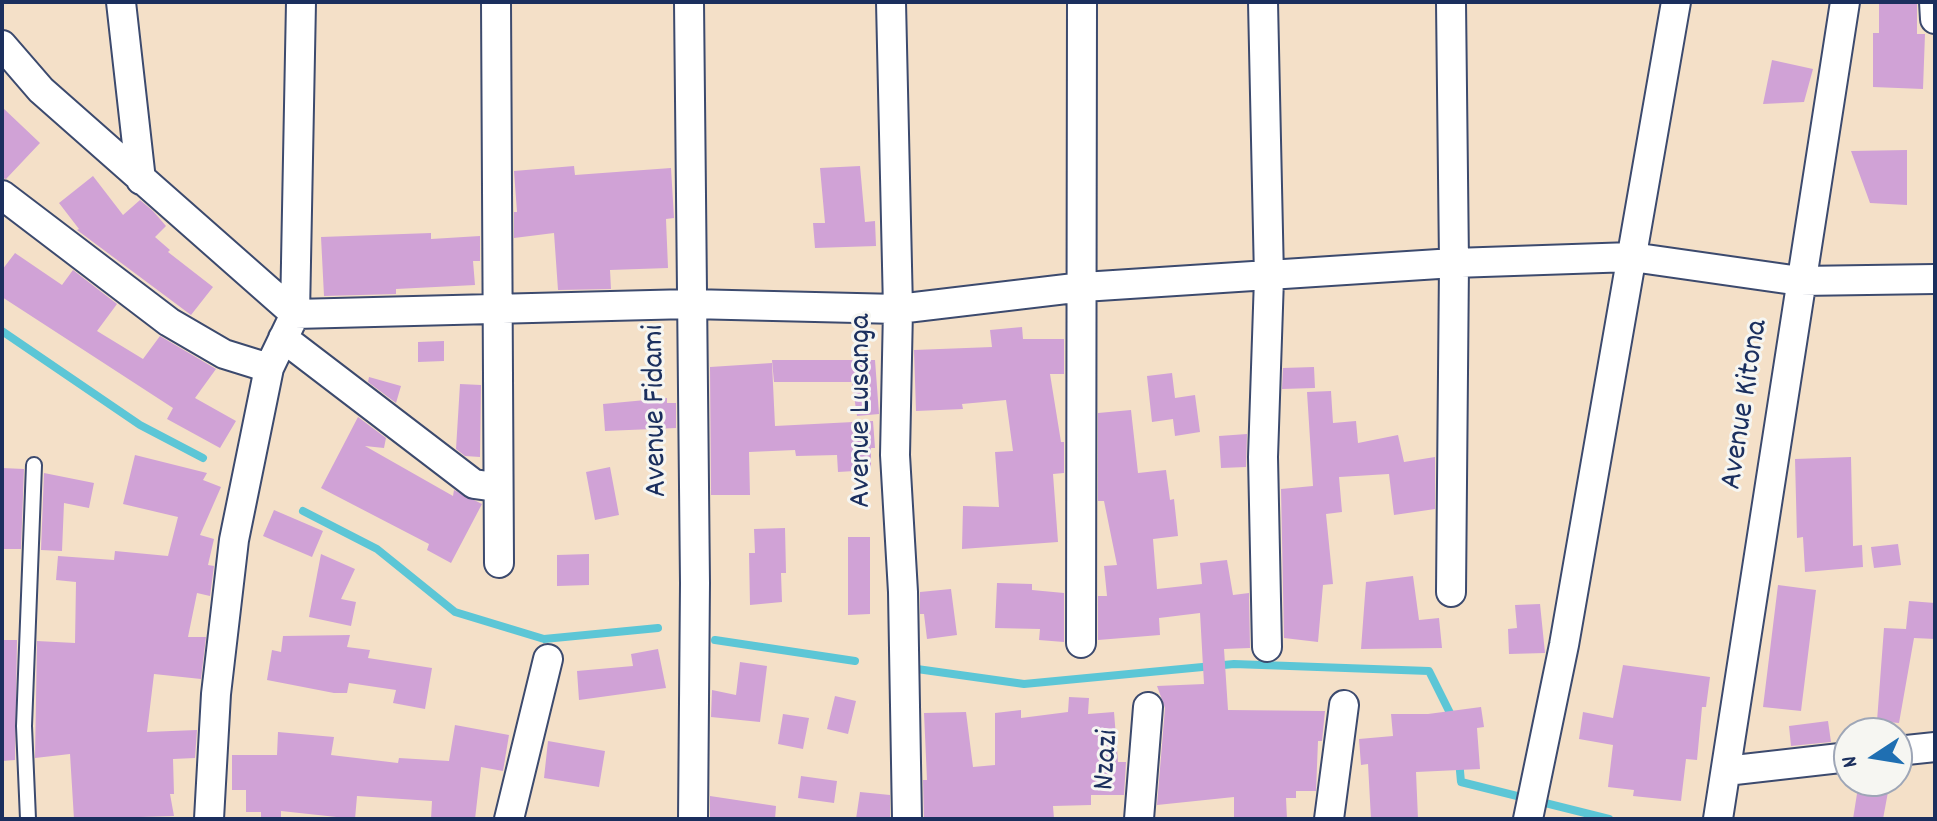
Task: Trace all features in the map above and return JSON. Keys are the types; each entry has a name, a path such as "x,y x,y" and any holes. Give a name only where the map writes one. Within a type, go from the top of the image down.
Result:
{"street":[{"path":"121,2 141,180"},
{"path":"209,819 216,694 234,540 269,368 289,326 301,2"},
{"path":"496,2 496,487 499,563"},
{"name":"Avenue Fidami","path":"689,2 695,583 693,819"},
{"name":"Avenue Lusanga","path":"891,2 898,309 895,455 903,592 907,819"},
{"path":"1081,643 1082,2"},
{"path":"1263,2 1269,278 1263,457 1267,647"},
{"path":"1451,2 1454,263 1451,592"},
{"path":"1528,819 1564,645 1676,2"},
{"name":"Avenue Kitona","path":"1718,819 1845,2"},
{"path":"1934,2 1935,19"},
{"path":"2,45 41,90 141,180 289,326 474,484 496,487"},
{"path":"2,195 169,322 224,354 269,368"},
{"path":"289,326 497,310 690,304 898,309 1083,287 1269,278 1454,263 1632,257 1800,281 1935,279"},
{"path":"509,819 548,659"},
{"path":"1329,819 1344,705"},
{"name":"Nzazi","path":"1139,819 1148,707"},
{"path":"1913,749 1935,747"},
{"path":"1726,771 1833,759"}],"lane":[{"path":"28,819 24,726 34,465"}],"building":[{"path":"1879,2 1917,2 1917,34 1925,34 1923,89 1873,87 1873,33 1879,33"},
{"path":"1772,60 1813,69 1804,102 1763,104"},
{"path":"2,107 40,143 6,179 2,178"},
{"path":"1907,150 1907,205 1870,203 1851,151"},
{"path":"574,166 575,175 671,168 674,218 666,219 668,268 610,270 611,289 558,290 554,233 514,238 514,212 517,212 514,171"},
{"path":"860,166 865,222 875,221 876,246 815,248 813,223 825,223 820,168"},
{"path":"93,176 123,215 140,200 153,211 166,226 155,237 170,250 168,252 213,287 191,315 77,230 59,203"},
{"path":"431,233 431,239 480,236 480,261 473,261 475,285 396,289 396,294 324,296 321,237"},
{"path":"15,253 62,285 73,270 117,304 97,331 143,359 160,336 216,369 195,398 236,421 220,448 167,419 173,408 2,297 2,270"},
{"path":"1022,327 1023,339 1064,339 1064,374 1050,374 1061,442 1064,442 1064,473 1053,474 1058,542 962,549 963,506 999,507 995,452 1013,451 1006,400 962,404 963,409 916,411 914,350 992,347 990,330"},
{"path":"444,341 444,361 418,362 418,342"},
{"path":"772,360 875,360 879,414 857,416 852,382 774,382"},
{"path":"772,363 775,426 873,421 875,448 871,448 871,470 838,472 837,455 796,456 795,450 749,452 750,495 711,495 710,367"},
{"path":"1314,367 1315,388 1282,389 1283,368"},
{"path":"1172,373 1175,398 1195,395 1200,432 1175,436 1173,419 1152,422 1147,376"},
{"path":"369,377 401,386 396,403 368,382"},
{"path":"460,384 481,385 480,457 465,456 456,449"},
{"path":"1331,391 1333,423 1356,421 1358,443 1398,435 1404,462 1435,457 1435,509 1394,515 1389,474 1339,477 1342,512 1326,514 1333,584 1323,585 1318,642 1284,638 1281,489 1313,486 1307,392"},
{"path":"667,398 667,403 676,403 676,428 605,431 603,404"},
{"path":"1131,410 1138,473 1166,470 1170,500 1174,499 1178,536 1153,539 1157,589 1202,584 1200,563 1227,560 1233,595 1249,593 1250,648 1224,649 1228,710 1325,711 1322,741 1318,741 1316,791 1296,791 1296,798 1286,798 1287,819 1234,819 1234,797 1157,805 1165,708 1157,686 1204,684 1200,613 1159,618 1160,635 1098,640 1098,596 1107,596 1104,566 1117,565 1104,501 1098,501 1098,413"},
{"path":"358,417 386,438 384,448 365,446 453,496 454,490 482,504 451,563 427,550 429,544 321,488"},
{"path":"1247,434 1246,467 1221,468 1219,436"},
{"path":"135,455 207,473 203,480 221,487 200,535 214,539 208,565 214,566 210,596 197,593 188,637 206,637 201,679 154,674 147,732 197,730 195,758 173,759 174,794 170,794 174,816 74,819 70,754 35,758 37,641 75,643 76,582 56,580 58,556 114,560 115,551 168,556 178,517 123,504"},
{"path":"1851,457 1853,546 1862,545 1863,567 1805,572 1803,537 1797,538 1795,459"},
{"path":"610,467 619,515 595,520 586,472"},
{"path":"2,468 24,469 21,549 2,549"},
{"path":"44,473 94,483 89,508 64,503 62,551 41,550"},
{"path":"274,510 323,531 312,557 263,536"},
{"path":"785,528 786,573 781,573 782,602 750,605 749,553 755,553 754,529"},
{"path":"848,537 870,537 870,614 848,615"},
{"path":"1898,544 1901,565 1874,568 1871,547"},
{"path":"321,554 355,569 341,599 356,602 351,626 309,617"},
{"path":"589,554 589,585 557,586 557,555"},
{"path":"1413,576 1419,620 1439,618 1442,648 1361,649 1366,582"},
{"path":"997,583 1032,584 1032,590 1064,593 1064,642 1039,640 1040,629 995,628"},
{"path":"1778,585 1816,590 1801,711 1763,707"},
{"path":"951,589 957,635 927,639 924,614 920,614 920,592"},
{"path":"1909,601 1935,603 1935,639 1914,638 1900,717 1877,717 1884,628 1906,629"},
{"path":"1540,604 1545,653 1509,654 1508,629 1517,628 1515,605"},
{"path":"350,635 347,647 370,650 368,658 432,668 425,709 393,703 396,690 349,683 347,693 334,693 267,680 272,650 281,652 283,636"},
{"path":"2,640 17,640 15,760 2,761"},
{"path":"658,649 666,688 579,700 577,671 633,666 631,654"},
{"path":"740,662 767,666 760,722 711,717 712,690 736,695"},
{"path":"1623,665 1710,677 1706,707 1702,707 1697,760 1686,759 1681,801 1633,796 1634,790 1608,787 1613,745 1579,739 1583,712 1613,718"},
{"path":"835,696 856,701 848,734 827,729"},
{"path":"1069,697 1089,698 1088,714 1114,712 1118,762 1126,762 1124,795 1091,795 1091,805 1053,806 1054,819 924,819 923,780 927,780 924,713 966,712 973,767 995,765 995,713 1021,710 1021,718 1068,712"},
{"path":"1481,707 1484,727 1477,728 1480,769 1416,772 1418,819 1371,819 1368,764 1361,765 1359,739 1393,736 1391,714 1428,714"},
{"path":"783,714 809,718 803,749 778,744"},
{"path":"1828,721 1831,742 1791,746 1789,726"},
{"path":"455,725 509,735 503,771 481,767 475,819 431,819 432,801 357,796 355,819 281,811 281,819 261,819 261,812 246,812 246,790 232,790 232,755 277,755 278,732 334,737 331,755 398,763 399,758 449,761"},
{"path":"548,741 605,751 599,787 544,778"},
{"path":"801,776 837,781 834,803 798,798"},
{"path":"860,792 890,795 890,819 856,819"},
{"path":"710,796 776,806 775,819 710,819"},
{"path":"1856,797 1887,797 1883,819 1853,819"}],"waterway":[{"path":"2,331 140,425 203,458"},
{"path":"303,511 377,549 455,612 544,639 658,628"},
{"path":"715,640 855,661"},
{"path":"917,669 1024,684 1234,664 1429,671 1453,719"},
{"path":"1459,760 1461,782 1609,819"}]}
